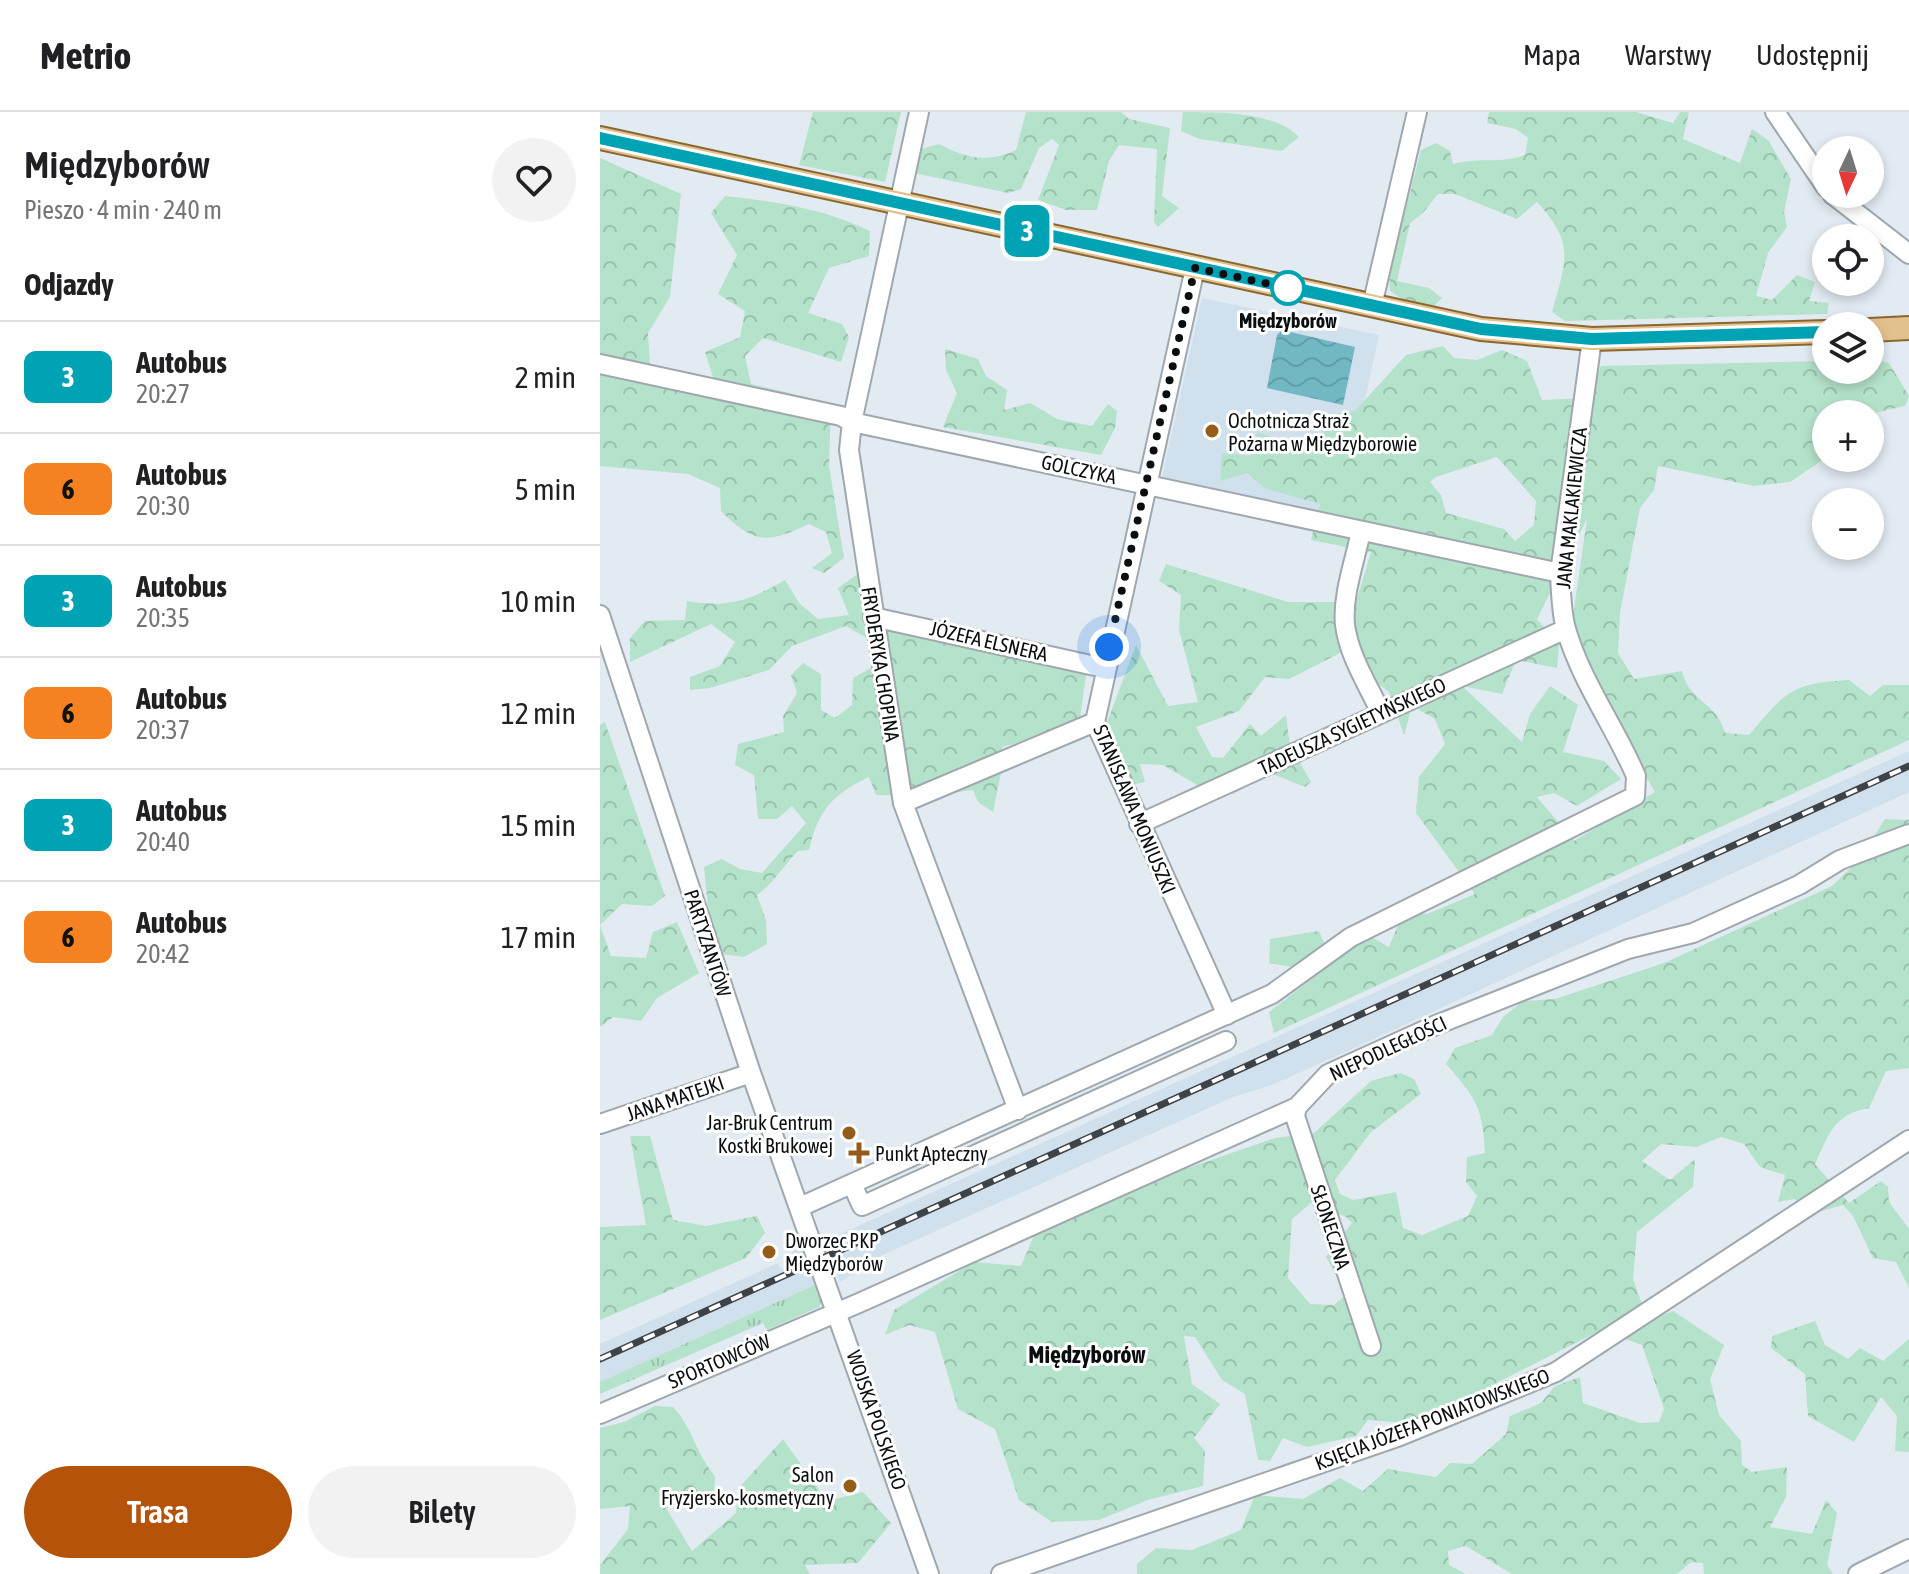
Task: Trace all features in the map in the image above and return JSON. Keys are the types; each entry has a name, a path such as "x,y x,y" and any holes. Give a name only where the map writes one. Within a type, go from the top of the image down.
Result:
{"main road":[{"path":"600,138 1481,329 1592,339 1812,332"},
{"path":"1884,329 1909,328"}],"street":[{"name":"FRYDERYKA CHOPINA","path":"919,112 902,203 852,422 849,450 903,803 1018,1110"},
{"path":"1372,306 1417,112"},
{"path":"1775,112 1812,166"},
{"path":"1850,208 1909,254"},
{"name":"STANISŁAWA MONIUSZKI","path":"1195,268 1104,668 1095,722 1227,1015"},
{"name":"JANA MAKLAKIEWICZA","path":"1227,1015 1285,987 1326,952 1351,937 1628,802 1637,790 1636,776 1566,629 1560,573 1592,339"},
{"name":"GOLCZYKA","path":"600,364 841,416 852,422 1560,573"},
{"path":"1361,531 1347,596 1345,623 1350,646 1381,713"},
{"name":"PARTYZANTÓW","path":"600,615 751,1073 823,1267"},
{"name":"JÓZEFA ELSNERA","path":"873,617 1104,668"},
{"name":"TADEUSZA SYGIETYŃSKIEGO","path":"1139,824 1566,629"},
{"path":"903,803 1095,722"},
{"name":"NIEPODLEGŁOŚCI","path":"839,1312 1297,1107 1328,1074 1436,1025 1628,949 1693,933 1799,885 1840,860 1909,834"},
{"path":"800,1207 1227,1015"},
{"path":"1180,1036 1189,1058"},
{"path":"852,1184 862,1206 1226,1041"},
{"name":"JANA MATEJKI","path":"600,1124 751,1073"},
{"name":"SŁONECZNA","path":"1297,1107 1295,1116 1371,1346"},
{"path":"968,1132 978,1154"},
{"name":"KSIĘCIA JÓZEFA PONIATOWSKIEGO","path":"1001,1574 1400,1436 1556,1372 1909,1140"},
{"name":"WOJSKA POLSKIEGO","path":"823,1267 929,1574"},
{"name":"SPORTOWCÓW","path":"600,1414 839,1312"},
{"path":"1858,1574 1909,1549"}],"shaded area":[{"path":"1202,298 1379,335 1339,519 1162,477"},
{"path":"1909,751 1909,792 1272,1085 1233,1097 865,1263 866,1266 840,1282 825,1241"},
{"path":"800,1236 817,1284 600,1382 600,1344 778,1263 781,1269 791,1265 793,1244"}],"green space":[{"path":"813,112 901,112 885,182 799,165"},
{"path":"1026,112 1121,112 1129,119 1170,128 1162,196 1179,208 1158,227 1154,222 1157,149 1119,145 1109,161 1097,210 1066,210 1038,200 1059,145 1052,139 1039,148 1021,189 1008,193 914,173 914,160 921,149 939,144 978,158 996,157 1016,150"},
{"path":"1183,112 1230,113 1262,118 1289,129 1299,137 1282,151 1200,139 1181,131"},
{"path":"1489,112 1636,112 1673,123 1680,112 1689,112 1683,139 1740,163 1752,129 1768,140 1791,179 1784,212 1787,227 1768,253 1756,296 1772,300 1797,275 1812,281 1809,301 1829,303 1827,312 1565,321 1552,312 1564,266 1563,242 1537,202 1517,219 1455,194 1438,194 1423,213 1410,223 1397,281 1429,288 1442,298 1432,308 1405,301 1390,291 1389,273 1421,150 1436,143 1450,151 1453,164 1525,155 1528,138 1516,129 1487,123"},
{"path":"600,158 681,194 670,297 648,333 650,366 714,380 705,352 740,337 745,311 718,294 737,255 711,213 725,196 799,207 870,231 869,256 829,268 808,313 842,324 849,337 841,362 763,338 745,356 751,384 831,403 829,466 844,558 824,573 812,568 832,553 826,532 809,524 782,535 752,535 721,511 720,488 688,474 600,466"},
{"path":"1443,346 1454,358 1477,360 1502,350 1527,361 1542,400 1588,398 1601,366 1812,361 1812,384 1884,384 1884,362 1889,363 1909,396 1905,406 1884,411 1884,400 1812,400 1812,467 1790,482 1754,486 1658,466 1654,490 1640,508 1620,613 1618,653 1634,679 1682,671 1691,690 1716,714 1725,733 1749,735 1781,700 1814,684 1849,680 1870,696 1883,685 1909,685 1909,740 1274,1033 1269,1012 1321,972 1269,963 1270,939 1319,931 1329,955 1366,934 1389,947 1403,913 1427,914 1475,894 1416,813 1419,777 1445,744 1435,719 1412,706 1404,735 1389,692 1355,666 1344,651 1289,679 1265,677 1239,711 1196,727 1212,757 1223,758 1250,724 1261,736 1286,715 1290,745 1311,782 1305,787 1270,773 1233,794 1209,792 1163,765 1140,764 1145,782 1132,785 1106,725 1136,645 1168,706 1198,702 1179,630 1181,595 1159,581 1166,564 1288,602 1356,602 1371,552 1311,540 1320,504 1264,488 1248,473 1220,481 1222,453 1251,456 1257,432 1305,450 1333,451 1323,438 1325,415 1355,411 1406,355","holes":["1497,457 1536,501 1534,525 1515,541 1504,529 1446,513 1441,495 1430,482 1436,477","1587,519 1571,630 1613,720 1655,792 1574,841 1537,797 1554,793 1577,806 1621,779 1604,761 1563,752 1578,705 1550,686 1530,714 1522,742 1462,686 1502,694 1516,660 1557,668 1559,645 1537,619"]},
{"path":"945,349 978,359 986,376 1007,390 1004,410 1030,403 1057,419 1092,426 1108,404 1117,411 1115,428 1101,455 943,427 957,393 946,370"},
{"path":"863,570 879,617 1087,667 1079,726 1002,747 1003,764 993,812 978,802 973,790 927,796 876,795 869,777 845,790 829,805 817,824 809,850 798,851 757,895 766,920 767,944 744,957 722,954 710,928 704,867 722,859 740,869 762,873 806,823 792,806 777,819 758,819 754,775 735,765 738,744 784,732 783,716 797,693 791,675 803,663 821,674 821,710 835,718 852,705 853,678 878,664 877,644 846,626 792,646 769,670 710,688 690,690 690,677 720,666 735,642 711,624 630,662 630,638 645,621 685,620 687,601 715,604 738,601 785,580 799,603 818,619 849,615 838,588"},
{"path":"605,722 665,896 652,906 622,904 600,925 600,725"},
{"path":"1885,819 1909,820 1904,841 1909,846 1909,1068 1886,1071 1869,1108 1840,1120 1815,1164 1849,1203 1881,1181 1888,1187 1889,1202 1909,1229 1909,1288 1896,1262 1873,1258 1853,1216 1843,1205 1818,1212 1794,1199 1778,1202 1785,1175 1760,1167 1744,1144 1721,1137 1696,1147 1661,1144 1642,1161 1670,1180 1695,1159 1693,1187 1637,1232 1633,1279 1648,1321 1673,1311 1724,1345 1710,1379 1719,1415 1741,1441 1742,1465 1752,1472 1787,1467 1786,1497 1770,1527 1812,1534 1826,1500 1837,1513 1827,1565 1833,1574 1704,1574 1703,1563 1691,1562 1677,1574 1512,1574 1466,1546 1448,1551 1449,1565 1466,1574 1137,1574 1137,1564 1156,1548 1192,1550 1241,1530 1255,1495 1303,1499 1340,1478 1363,1491 1388,1469 1436,1477 1450,1463 1472,1464 1506,1434 1510,1416 1541,1403 1555,1386 1580,1377 1583,1403 1640,1423 1659,1422 1664,1409 1642,1345 1601,1330 1415,1424 1368,1420 1356,1436 1307,1447 1283,1438 1270,1461 1258,1460 1245,1394 1222,1380 1195,1337 1184,1336 1192,1384 1220,1404 1194,1438 1205,1451 1203,1486 1148,1500 1099,1520 1052,1522 1019,1500 995,1429 958,1409 935,1332 909,1325 885,1335 894,1310 974,1262 1021,1266 1036,1231 1165,1176 1275,1138 1314,1133 1371,1081 1400,1073 1414,1079 1421,1094 1371,1132 1335,1180 1340,1194 1353,1200 1396,1192 1403,1228 1422,1235 1468,1216 1477,1196 1466,1182 1467,1157 1485,1153 1484,1138 1476,1104 1446,1064 1455,1048 1492,1035 1503,1017 1523,1001 1555,999 1664,963 1832,886 1858,861","holes":["1311,1203 1346,1217 1352,1223 1326,1257 1347,1294 1334,1305 1310,1304 1288,1278 1292,1219"]},
{"path":"677,922 699,973 657,998 641,1021 613,1017 600,1027 600,925 611,956 646,958 653,932"},
{"path":"630,1136 650,1136 673,1220 706,1226 757,1216 765,1233 746,1258 600,1320 600,1227 646,1225"},
{"path":"817,1284 822,1300 819,1307 767,1330 763,1323 600,1394 600,1382"},
{"path":"1815,1321 1825,1345 1848,1359 1860,1348 1883,1361 1909,1339 1909,1452 1895,1451 1897,1416 1881,1397 1854,1442 1808,1416 1805,1374 1771,1348 1772,1336"},
{"path":"655,1406 673,1407 715,1476 714,1499 707,1505 666,1508 692,1551 736,1513 738,1489 783,1439 827,1501 863,1492 891,1523 858,1563 805,1565 810,1574 600,1574 600,1565 628,1529 630,1506 600,1509 600,1428 624,1422"}],"water":[{"path":"1282,330 1355,347 1343,405 1267,388 1277,335"}],"railway":[{"path":"600,1359 1909,766"}],"bus line":[{"name":"3","path":"600,138 1481,329 1592,339 1812,333"}],"place":[{"name":"Międzyborów","path":"1288,288"},
{"name":"Ochotnicza Straż Pożarna w Międzyborowie","path":"1212,431"},
{"name":"Jar-Bruk Centrum Kostki Brukowej","path":"849,1133"},
{"name":"Punkt Apteczny","path":"859,1153"},
{"name":"Dworzec PKP Międzyborów","path":"769,1252"},
{"name":"Salon Fryzjersko-kosmetyczny","path":"850,1486"}],"district":[{"name":"Międzyborów","path":"1087,1354"}],"route":[{"path":"1109,647 1195,268 1288,288"}]}
